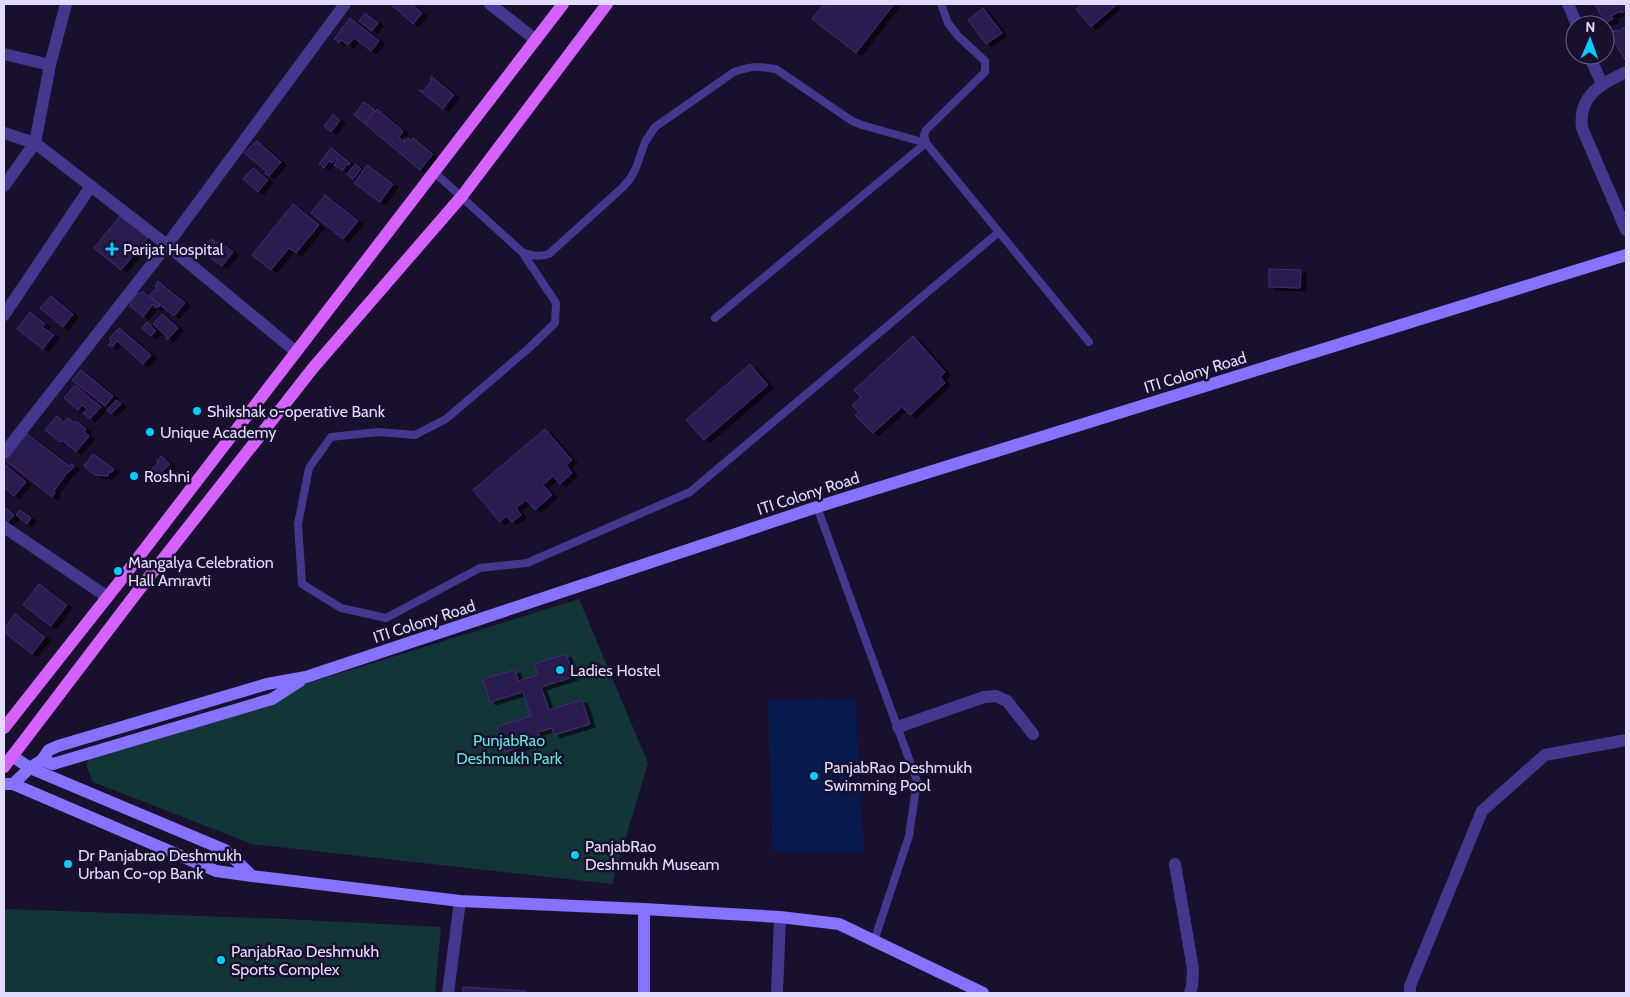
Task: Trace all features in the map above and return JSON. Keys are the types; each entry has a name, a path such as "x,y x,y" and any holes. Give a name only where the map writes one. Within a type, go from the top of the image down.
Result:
{"main road":[{"path":"4,728 106,596 124,576 563,4"},
{"path":"4,766 7,756 313,368 462,196 607,4"},
{"path":"124,576 138,591"}],"street":[{"path":"4,186 35,143 50,65 66,4"},
{"path":"4,453 167,244 345,4"},
{"path":"490,4 536,40"},
{"path":"4,54 50,65"},
{"path":"1593,65 1602,84"},
{"path":"1626,72 1602,84 1585,101 1581,118 1582,128 1626,230"},
{"path":"4,133 35,143 167,244 295,351"},
{"path":"4,315 91,186"},
{"name":"ITI Colony Road","path":"8,784 42,760 49,750 58,746 267,684 306,677 817,507 1626,255"},
{"path":"4,527 106,596"},
{"path":"898,728 984,697 996,696 1007,701 1033,734"},
{"path":"1410,993 1410,986 1482,811 1545,755 1626,740"},
{"path":"7,756 30,768 225,850 252,876"},
{"path":"8,784 216,871 460,901 780,917 839,924 983,993"},
{"path":"1176,864 1193,969 1190,993"},
{"path":"448,993 460,901"},
{"path":"644,909 644,993"},
{"path":"777,993 780,917"}],"lane":[{"path":"941,4 948,23 958,36 985,61 986,68 985,72 926,130 924,135 926,143 1089,342"},
{"path":"522,252 533,256 549,254 630,179 645,142 655,127 734,72 748,67 761,66 776,69 852,121 926,143"},
{"path":"715,318 926,143"},
{"path":"434,172 522,252 556,303 555,323 528,349 446,419 415,435 378,432 331,437 309,468 298,524 302,584 341,608 386,618 480,568 527,562 690,492 999,232"},
{"path":"817,507 917,781 909,836 874,941"}],"green space":[{"name":"PunjabRao Deshmukh Park","path":"579,599 648,763 612,884 252,844 93,782 86,765 92,750"},
{"name":"PanjabRao Deshmukh Sports Complex","path":"4,909 285,919 441,927 435,993 4,993"}],"water":[{"name":"PanjabRao Deshmukh Swimming Pool","path":"855,698 864,853 772,852 768,701"}],"building":[{"path":"391,4 411,4 422,13 413,24"},
{"path":"824,4 894,4 856,53 812,19"},
{"path":"1083,4 1113,4 1115,6 1091,27 1076,9"},
{"path":"1595,4 1626,4 1626,11 1613,15 1601,15"},
{"path":"983,8 1002,33 986,44 968,20"},
{"path":"365,13 378,23 372,31 359,21"},
{"path":"350,18 379,41 371,51 354,38 348,45 341,40 339,43 334,39"},
{"path":"1626,26 1626,61 1615,43 1615,30 1619,31"},
{"path":"431,76 454,95 443,109 419,90 423,91 431,82"},
{"path":"364,102 375,110 364,123 354,115"},
{"path":"377,109 403,131 399,137 403,141 405,138 404,143 408,138 411,141 413,138 433,154 420,170 365,124"},
{"path":"333,115 340,120 331,132 324,126"},
{"path":"257,141 281,162 269,176 265,174 266,171 244,153"},
{"path":"331,148 350,163 342,171 334,165 338,158 332,163 329,161 324,168 319,164"},
{"path":"355,164 361,169 353,179 347,174"},
{"path":"367,165 393,184 380,202 354,183"},
{"path":"253,168 268,180 258,192 243,179"},
{"path":"325,195 358,221 343,239 311,213"},
{"path":"293,204 319,225 296,253 289,248 271,270 252,255"},
{"path":"120,216 148,238 121,270 94,248"},
{"path":"211,239 217,243 219,241 233,252 222,266 199,249 204,243 207,245"},
{"path":"1269,269 1301,270 1300,288 1269,287"},
{"path":"158,281 185,303 174,316 149,296 155,289 157,291 158,289 155,286"},
{"path":"142,291 160,306 155,308 153,304 143,317 130,306 138,292 139,295"},
{"path":"51,296 73,314 63,327 40,308"},
{"path":"30,312 45,324 42,327 54,335 43,349 17,329"},
{"path":"162,314 178,328 167,340 166,336 153,324"},
{"path":"147,322 156,331 151,336 142,328"},
{"path":"119,328 151,355 143,364 117,341 112,347 108,345 111,342 109,339 116,331 120,334 117,330"},
{"path":"913,336 945,372 940,377 945,383 910,415 902,407 873,433 855,415 859,412 852,405 861,397 854,390"},
{"path":"750,364 768,385 704,440 686,420"},
{"path":"81,370 113,396 105,406 72,380"},
{"path":"75,385 101,407 90,419 83,413 87,409 82,405 78,410 64,398"},
{"path":"116,400 121,404 111,414 107,410"},
{"path":"57,416 64,422 68,418 75,423 76,421 86,429 84,432 89,436 76,452 45,430"},
{"path":"545,429 572,460 566,465 572,473 560,484 553,476 543,485 552,495 535,510 526,500 516,508 521,515 512,522 506,516 500,522 473,490"},
{"path":"27,434 69,466 72,464 74,467 66,474 52,497 6,461"},
{"path":"93,454 114,469 112,472 109,472 108,476 95,475 84,466"},
{"path":"161,456 170,464 158,476 151,470 158,463 157,461"},
{"path":"4,464 26,482 14,496 4,487"},
{"path":"5,508 14,515 7,523 4,520"},
{"path":"20,510 31,518 27,524 16,515"},
{"path":"39,584 67,605 51,626 23,605"},
{"path":"15,614 45,637 32,654 4,632 4,629"},
{"path":"566,654 573,677 541,687 549,710 582,700 590,724 554,735 552,728 538,732 541,741 505,752 497,727 531,716 523,692 490,702 483,679 515,670 518,681 538,675 534,664"},
{"path":"463,987 526,991 526,993 463,993"}],"place":[{"name":"Parijat Hospital","path":"112,249"},
{"name":"Shikshak o-operative Bank","path":"197,411"},
{"name":"Unique Academy","path":"150,432"},
{"name":"Roshni","path":"134,476"},
{"name":"Mangalya Celebration Hall Amravti","path":"118,571"},
{"name":"Ladies Hostel","path":"560,670"},
{"name":"PanjabRao Deshmukh Swimming Pool","path":"814,776"},
{"name":"PanjabRao Deshmukh Museam","path":"575,855"},
{"name":"Dr Panjabrao Deshmukh Urban Co-op Bank","path":"68,864"},
{"name":"PanjabRao Deshmukh Sports Complex","path":"221,960"}]}
